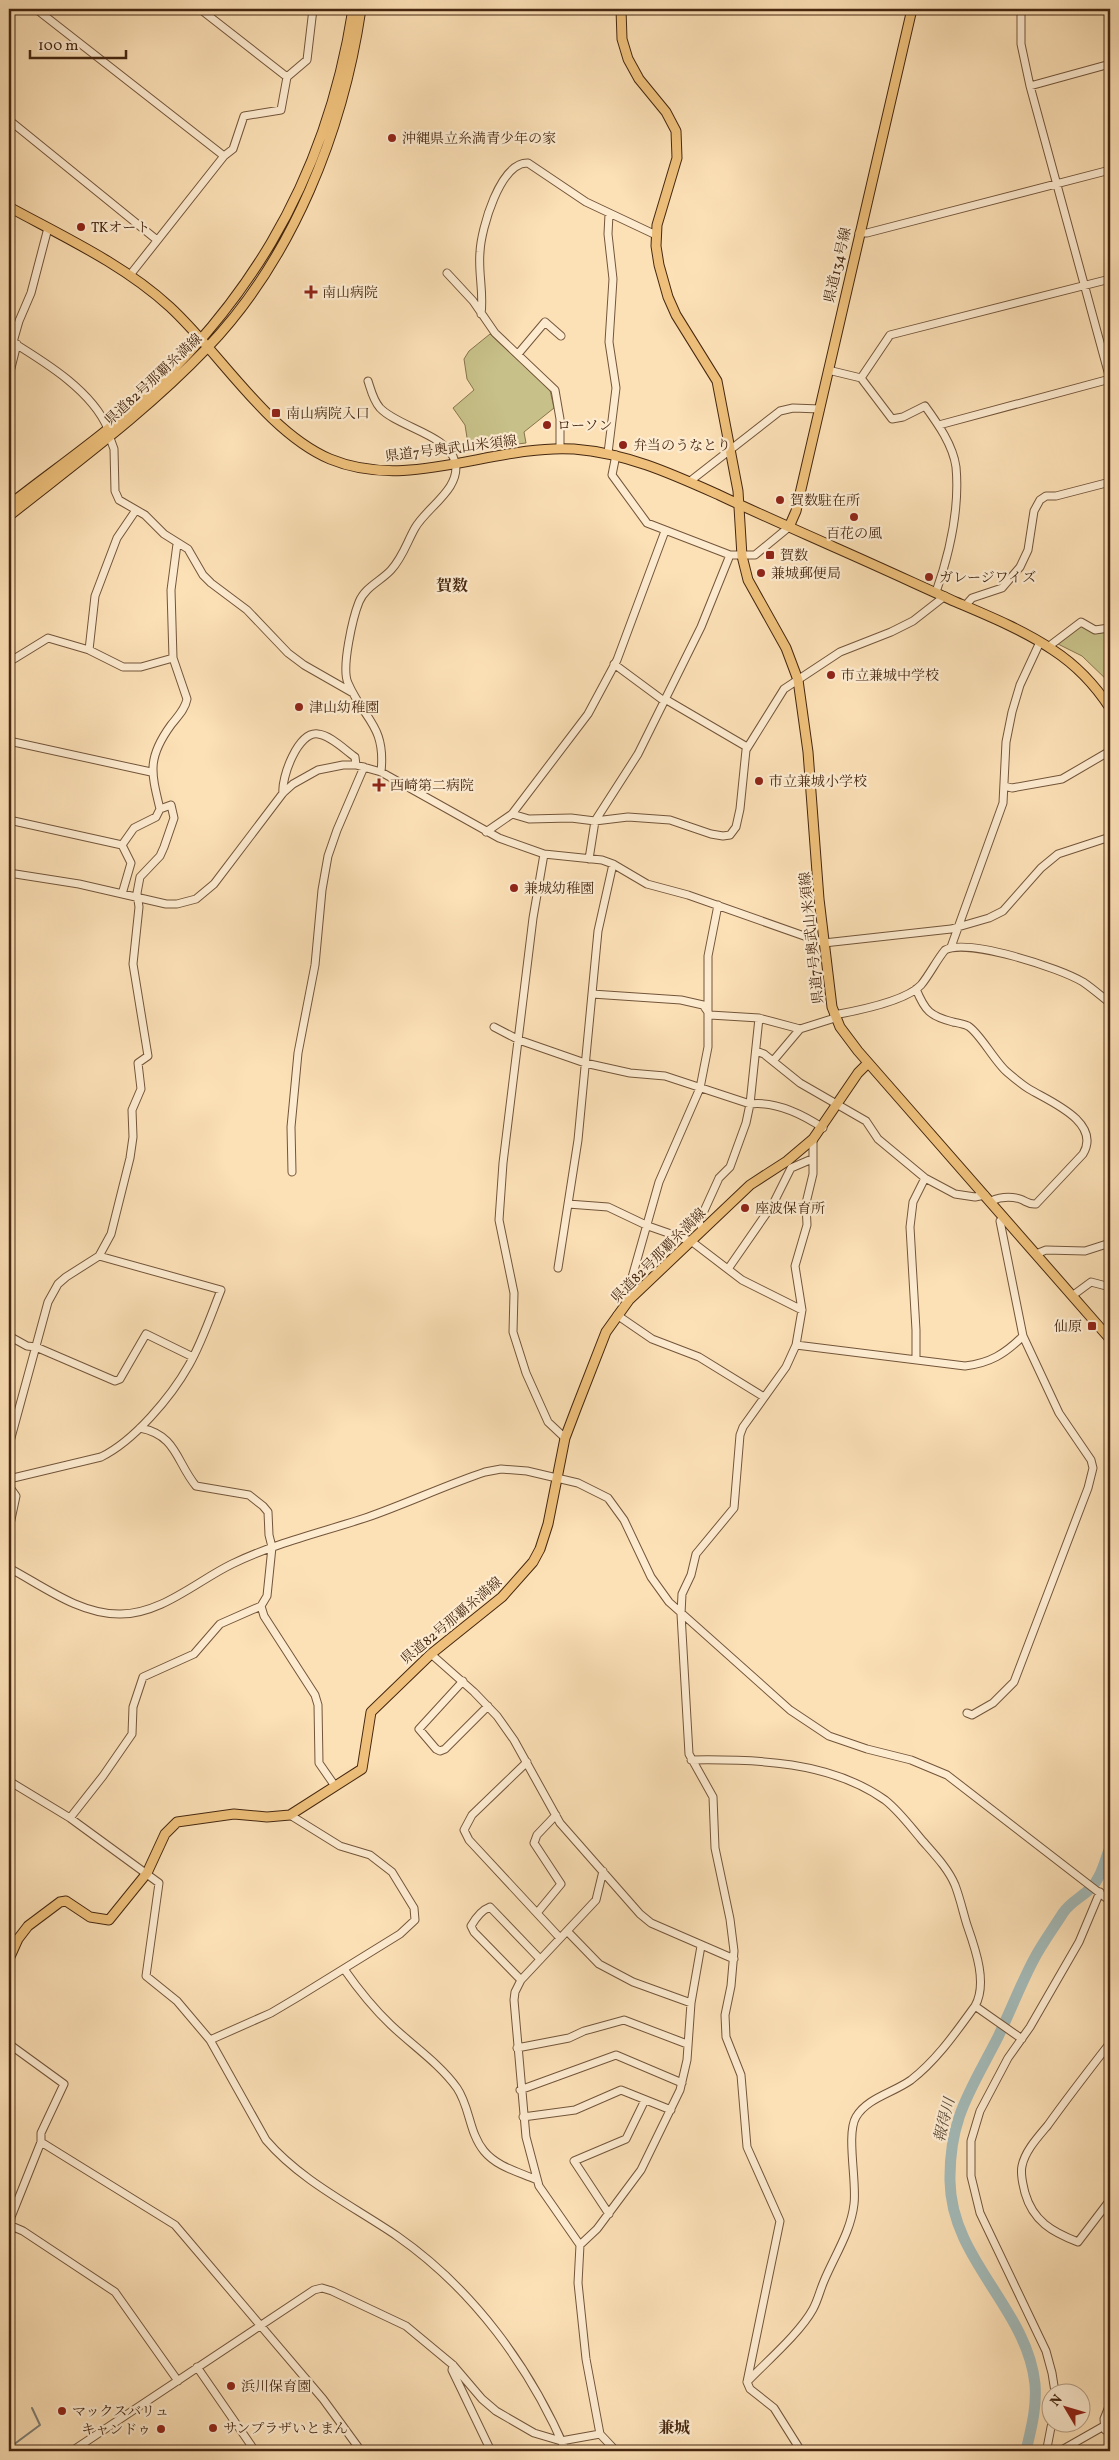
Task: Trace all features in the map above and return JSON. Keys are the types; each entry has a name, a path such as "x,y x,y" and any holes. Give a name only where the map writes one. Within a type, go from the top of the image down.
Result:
{"main road":[{"name":"県道82号那覇糸満線","path":"205,343 263,258 300,190 333,99 353,9"},
{"name":"県道82号那覇糸満線","path":"9,516 109,433 146,395 205,343 262,277 304,200 333,128 350,66 361,9"},
{"path":"621,9 622,39 628,59 639,79 666,112 677,140 675,167 663,203 656,235 658,265 671,306 717,380 740,505"},
{"name":"県道134号線","path":"789,527 796,511 912,9"},
{"name":"県道7号奥武山米須線","path":"9,207 130,276 172,309 285,431 302,444 327,458 353,466 383,471 560,448 612,454 689,482 945,596 1044,645 1081,672 1110,708"},
{"name":"県道82号那覇糸満線","path":"9,505 109,433"},
{"name":"県道7号奥武山米須線","path":"740,505 742,556 748,580 786,648 798,680 809,761 824,943 834,1016 848,1039 868,1063 1110,1339"},
{"name":"県道82号那覇糸満線","path":"9,1959 18,1939 28,1926 60,1902 66,1901 90,1917 102,1921 109,1920 147,1873 165,1834 177,1822 234,1814 267,1817 290,1815 362,1769 371,1712 431,1654 502,1597 533,1562 546,1531 565,1438 606,1332 617,1315 630,1300 750,1184 789,1164 823,1128 858,1073 868,1063"}],"street":[{"path":"36,9 224,156"},
{"path":"200,9 287,77"},
{"path":"130,276 156,240 224,156 232,149 244,116 281,110 287,77 307,60 314,9"},
{"path":"939,425 1110,379 1030,86 1021,44 1021,9"},
{"path":"1030,86 1110,64"},
{"path":"9,120 156,240"},
{"path":"481,314 483,300 480,272 481,240 500,185 514,166 528,162 576,196 609,214 656,235"},
{"path":"859,233 866,233 1110,170"},
{"path":"609,214 608,234 613,279 609,342 616,388 612,475 647,522 665,531 730,555 755,554 789,527"},
{"path":"9,376 13,342 19,321 31,294 48,228"},
{"path":"447,273 466,292 495,333 550,385 557,396 560,419 560,448"},
{"path":"861,378 890,335 1110,279"},
{"path":"518,354 545,322 562,336"},
{"path":"13,342 88,397 109,433 114,449 116,496 124,505 136,510 177,544 188,549 203,575 247,610 288,653 304,665 355,694"},
{"path":"828,370 861,378 892,419 903,417 925,406 947,440 956,466 955,527 936,592"},
{"path":"368,380 373,397 380,408 440,443 451,453 456,463 454,478 415,527 405,552 390,570 367,590 359,600 352,627 345,674 382,744 381,772"},
{"path":"689,482 780,411 793,408 820,409"},
{"path":"965,606 972,598 1002,588 1020,567 1028,550 1034,512 1040,500 1046,496 1056,496 1110,482"},
{"path":"89,650 94,596 117,538 136,510"},
{"path":"486,832 512,814 588,714 614,664 634,617 665,531"},
{"path":"122,845 134,828 156,817 160,809 151,772 154,754 166,731 186,705 187,699 173,658 171,590 177,544"},
{"path":"590,859 595,821 629,769 702,628 730,555"},
{"path":"512,814 529,819 571,818 595,821 628,817 670,820 710,834 730,835 736,828 740,809 743,767 748,747 784,689 840,652 891,632 913,621 945,596"},
{"path":"773,1061 800,1029 834,1016 884,1004 916,989 940,957 951,947 1003,802 1006,742 1020,685 1044,645 1081,622 1095,630 1110,626"},
{"path":"9,662 48,638 89,650 123,667 141,668 173,658"},
{"path":"614,664 665,700 748,747"},
{"path":"283,793 282,784 298,746 310,735 318,734 326,737 355,757 360,766 328,856 322,890 315,965 298,1053 291,1127 292,1172"},
{"path":"9,741 151,772"},
{"path":"1004,786 1012,788 1062,779 1110,751"},
{"path":"9,873 47,878 139,898 177,904 206,893 283,793 293,784 318,770 330,766 360,766 381,772 486,832 544,854 590,859 613,864 647,884 718,905 824,943 959,927 989,918 1003,911 1041,868 1058,854 1110,837"},
{"path":"9,1445 53,1291 66,1277 99,1256 111,1234 121,1199 133,1137 132,1110 141,1089 138,1064 148,1056 133,964 139,898 137,893 140,877 160,856 174,818 171,805 160,809"},
{"path":"9,820 122,845"},
{"path":"122,845 131,863 122,894"},
{"path":"544,854 533,918 503,1164 499,1220 514,1293 513,1332 526,1373 548,1422 565,1438"},
{"path":"558,1268 578,1140 598,931 613,864"},
{"path":"630,1300 627,1295 659,1182 700,1088 708,1047 710,1016 708,956 718,905"},
{"path":"951,947 965,946 990,950 1057,970 1083,982 1110,1003"},
{"path":"756,1051 773,1061 800,1083 866,1121 878,1139 925,1178 955,1194 970,1197 1022,1199 1031,1205 1036,1204 1083,1154 1088,1145 1087,1135 1074,1116 1056,1103 1028,1089 1008,1072 968,1026 938,1018 926,1010 916,989"},
{"path":"592,994 681,1000 702,1005 710,1016"},
{"path":"710,1016 759,1018 800,1029"},
{"path":"703,1230 699,1222 719,1178 730,1167 746,1124 750,1104 759,1018"},
{"path":"494,1028 519,1040 585,1063 630,1073 665,1076 750,1104 758,1103 800,1113 823,1128"},
{"path":"801,2451 774,2408 750,2389 747,2382 780,2222 748,2147 741,2075 726,2037 725,2015 734,1959 730,1919 715,1848 713,1797 691,1760 688,1742 681,1614 682,1594 691,1575 696,1554 734,1508 740,1435 743,1427 786,1367 796,1345 802,1310 795,1266 807,1224 806,1203 813,1174 813,1139"},
{"path":"728,1270 773,1204 789,1164 812,1159"},
{"path":"916,1359 910,1227 913,1202 925,1178"},
{"path":"568,1204 608,1207 648,1226 691,1241 742,1280 802,1310"},
{"path":"967,1713 972,1715 993,1704 1014,1682 1088,1488 1093,1468 1091,1460 1059,1413 1023,1336 1014,1300 1000,1221 1004,1217"},
{"path":"1036,1254 1046,1250 1085,1252 1110,1243"},
{"path":"9,1479 101,1456 112,1451 140,1428 178,1382 193,1357 221,1290 99,1256"},
{"path":"1072,1296 1092,1282 1110,1287"},
{"path":"617,1315 652,1339 698,1357 764,1397"},
{"path":"9,1336 27,1346 36,1347 115,1381 120,1379 146,1334 193,1357"},
{"path":"796,1345 965,1366 980,1364 997,1358 1023,1336"},
{"path":"70,1818 103,1776 132,1734 133,1708 143,1677 194,1654 220,1624 261,1606 267,1596 272,1547 269,1535 268,1512 264,1506 249,1495 196,1486 170,1442 152,1430 140,1428"},
{"path":"9,1568 91,1610 106,1614 138,1613 156,1606 232,1564 272,1547 376,1514 485,1472 500,1469 526,1470 558,1478 593,1489 608,1498 618,1509 651,1578 681,1614 790,1710 810,1724 847,1743 911,1760 947,1775 1110,1900"},
{"path":"9,1486 16,1496 9,1528"},
{"path":"261,1606 264,1616 315,1696 318,1705 319,1762 335,1786"},
{"path":"431,1654 463,1682 497,1716 527,1762 556,1815 645,1919 701,1946 734,1959"},
{"path":"463,1682 419,1729 436,1749 440,1751 446,1749 488,1706"},
{"path":"691,1760 770,1762 822,1772 852,1781 886,1801 900,1814 936,1856 955,1885 976,1953 980,1983 980,1998 976,2007 934,2060 896,2090 864,2106 855,2118 852,2138 855,2171 854,2202 852,2217 844,2238 823,2281 813,2309 747,2382"},
{"path":"527,1762 472,1815 464,1830 469,1840 560,1938"},
{"path":"9,1781 70,1818 159,1883 160,1887 146,1976 177,2001 210,2040 266,2140 277,2154 344,2202 397,2236 443,2271 509,2349 525,2371 551,2417 566,2451"},
{"path":"210,2040 271,2012 344,1969 410,1926 415,1920 414,1908 392,1872 370,1855 340,1846 290,1815"},
{"path":"537,1913 561,1884 534,1843 537,1835 556,1815"},
{"path":"603,1871 596,1900 520,1980 514,2000 523,2117 537,2180 544,2194 580,2245 578,2283 586,2359 600,2434 616,2451"},
{"path":"1053,2382 1046,2351 980,2212 971,2176 971,2141 974,2125 1008,2058 1079,1942 1100,1892"},
{"path":"520,1980 474,1932 471,1926 474,1922 490,1907 540,1959"},
{"path":"567,1931 599,1964 633,1982 691,2003"},
{"path":"580,2245 609,2214 641,2170 671,2110 682,2083 691,2003 701,1946"},
{"path":"344,1969 363,1995 390,2024 456,2088 468,2111 474,2134 485,2152 502,2166 537,2180"},
{"path":"976,2007 1020,2037"},
{"path":"517,2048 569,2038 584,2031 624,2020 687,2044"},
{"path":"1110,2043 1027,2154 1022,2167 1022,2182 1028,2203 1039,2220 1054,2233 1078,2242 1110,2200"},
{"path":"9,2044 64,2084 41,2133 41,2142 11,2216 9,2234"},
{"path":"520,2090 616,2055 682,2083"},
{"path":"523,2117 576,2110 621,2090 671,2110"},
{"path":"609,2214 574,2161 626,2139 645,2100"},
{"path":"41,2142 175,2225 323,2399 361,2451"},
{"path":"10,2225 23,2231 115,2292 178,2380"},
{"path":"72,2451 260,2325 314,2290 322,2288 396,2320 452,2365 482,2399 496,2411 534,2433 561,2441 600,2434"},
{"path":"452,2365 452,2370 491,2451"},
{"path":"197,2367 255,2451"},
{"path":"1110,2404 1104,2426 1105,2430 1110,2433"},
{"path":"1060,2451 1104,2426"},
{"path":"1049,2451 1050,2432"}],"shaded area":[{"path":"490,334 550,390 554,408 524,432 526,443 474,449 468,444 465,425 453,408 474,390 467,379 464,359 469,351"},
{"path":"1082,625 1100,633 1108,630 1110,683 1082,656 1058,644"}],"waterway":[{"name":"報得川","path":"1026,2451 1035,2402 1035,2384 1029,2357 1018,2331 975,2260 963,2235 954,2209 950,2181 953,2139 971,2089 998,2037 1036,1955 1066,1909 1095,1883 1110,1848"},
{"path":"9,2448 40,2425 32,2408"}],"place":[{"name":"沖縄県立糸満青少年の家","path":"392,138"},
{"name":"TKオート","path":"81,227"},
{"name":"南山病院","path":"311,292"},
{"name":"南山病院入口","path":"276,413"},
{"name":"ローソン","path":"547,425"},
{"name":"弁当のうなとり","path":"623,445"},
{"name":"賀数駐在所","path":"780,500"},
{"name":"百花の風","path":"854,517"},
{"name":"賀数","path":"770,555"},
{"name":"兼城郵便局","path":"761,573"},
{"name":"ガレージワイズ","path":"929,577"},
{"name":"市立兼城中学校","path":"831,675"},
{"name":"津山幼稚園","path":"299,707"},
{"name":"市立兼城小学校","path":"759,781"},
{"name":"西崎第二病院","path":"379,785"},
{"name":"兼城幼稚園","path":"514,888"},
{"name":"座波保育所","path":"745,1208"},
{"name":"仙原","path":"1092,1326"},
{"name":"浜川保育園","path":"231,2386"},
{"name":"マックスバリュ","path":"62,2411"},
{"name":"サンプラザいとまん","path":"213,2428"},
{"name":"キャンドゥ","path":"161,2429"}],"district":[{"name":"賀数","path":"452,585"},
{"name":"兼城","path":"674,2427"}]}
